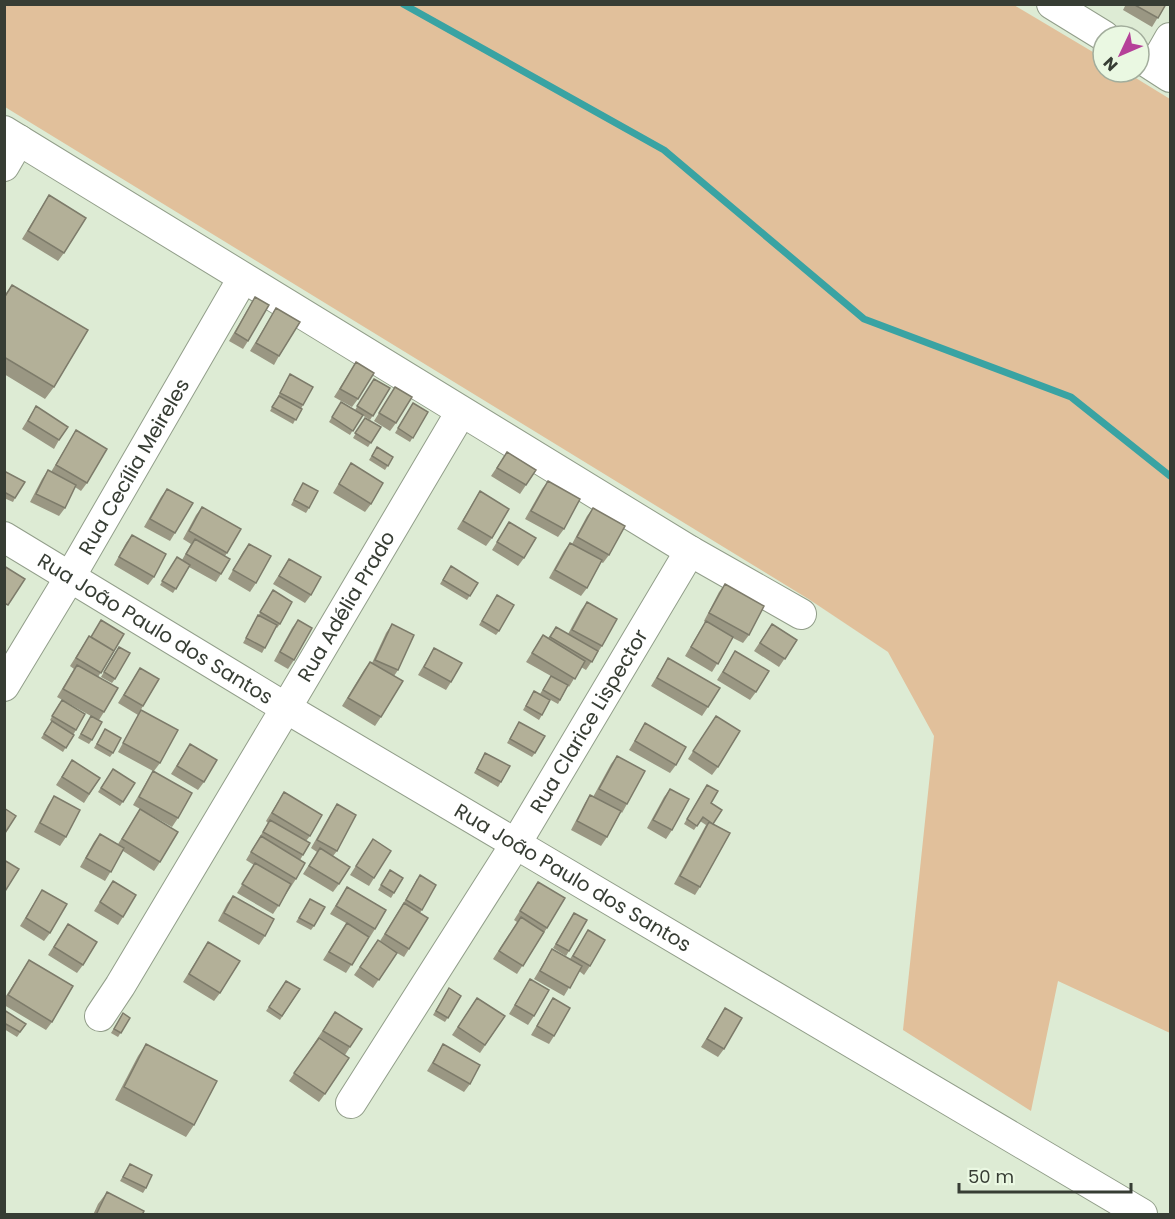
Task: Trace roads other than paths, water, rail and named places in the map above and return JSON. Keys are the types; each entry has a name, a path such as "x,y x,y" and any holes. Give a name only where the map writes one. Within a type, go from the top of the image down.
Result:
{"street":[{"path":"1052,4 1091,28"},
{"path":"1154,67 1170,38"},
{"path":"4,166 12,136 460,412 690,551 801,614"},
{"name":"Rua Cecília Meireles","path":"4,686 70,577 243,278"},
{"name":"Rua Adélia Prado","path":"100,1016 286,708 460,412"},
{"name":"Rua João Paulo dos Santos","path":"4,537 515,845 1142,1215"},
{"name":"Rua Clarice Lispector","path":"351,1103 515,845 690,551"}],"waterway":[{"path":"403,4 664,150 864,319 1071,397 1170,476"}]}
